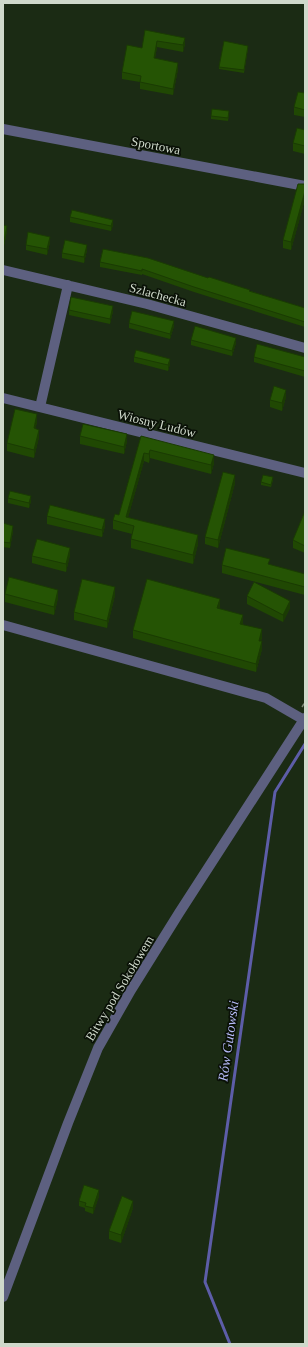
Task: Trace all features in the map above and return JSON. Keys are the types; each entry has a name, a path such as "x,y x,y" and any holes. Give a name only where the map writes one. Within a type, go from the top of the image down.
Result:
{"street":[{"name":"Sportowa","path":"3,129 305,186"},
{"name":"Szlachecka","path":"3,270 147,304 305,348"},
{"path":"40,407 68,285"},
{"name":"Wiosny Ludów","path":"3,398 305,473"},
{"path":"3,625 266,698 304,719"},
{"name":"Bitwy pod Sokołowem","path":"3,1297 70,1116 98,1048 131,990 304,719"}],"building":[{"path":"145,30 185,38 183,45 157,41 154,58 178,63 173,89 140,82 141,76 122,72 127,45 142,48"},
{"path":"224,41 248,46 244,70 219,67"},
{"path":"298,92 305,93 305,110 294,107"},
{"path":"212,109 229,111 228,118 211,116"},
{"path":"297,128 305,130 305,146 293,143"},
{"path":"298,184 305,184 305,191 291,242 283,240"},
{"path":"72,210 113,220 111,226 70,217"},
{"path":"3,225 7,226 4,241 3,240"},
{"path":"28,232 50,237 47,249 26,245"},
{"path":"65,240 87,245 84,257 62,253"},
{"path":"103,249 148,258 305,308 305,322 142,269 142,271 100,262"},
{"path":"71,297 113,306 110,319 69,310"},
{"path":"132,311 174,321 170,334 129,323"},
{"path":"195,326 236,338 232,351 191,340"},
{"path":"257,344 305,357 305,371 254,357"},
{"path":"136,350 170,359 168,365 134,357"},
{"path":"274,386 286,390 282,403 270,400"},
{"path":"15,409 37,414 34,428 39,430 34,450 7,443"},
{"path":"83,424 127,434 124,447 80,436"},
{"path":"141,436 214,455 211,465 150,450 149,454 144,453 126,517 198,535 193,555 131,539 134,526 113,520 115,514 119,515"},
{"path":"223,472 235,475 218,540 205,537"},
{"path":"263,475 273,477 271,485 261,482"},
{"path":"10,491 31,496 29,503 8,498"},
{"path":"50,505 105,519 102,530 47,516"},
{"path":"305,511 305,546 293,540"},
{"path":"3,523 13,526 10,543 3,542"},
{"path":"37,539 70,548 66,564 32,556"},
{"path":"226,548 270,559 268,564 305,574 305,587 222,565"},
{"path":"9,577 58,590 54,607 5,594"},
{"path":"82,579 115,587 107,621 74,612"},
{"path":"147,579 220,599 217,608 243,615 240,624 262,629 259,641 262,641 256,664 133,630"},
{"path":"254,582 290,601 283,615 247,596"},
{"path":"84,1185 99,1190 93,1208 85,1206 86,1203 79,1201"},
{"path":"122,1196 133,1201 121,1235 109,1231"}],"waterway":[{"name":"Rów Gutowski","path":"230,1344 205,1282 275,792 305,744"}]}
